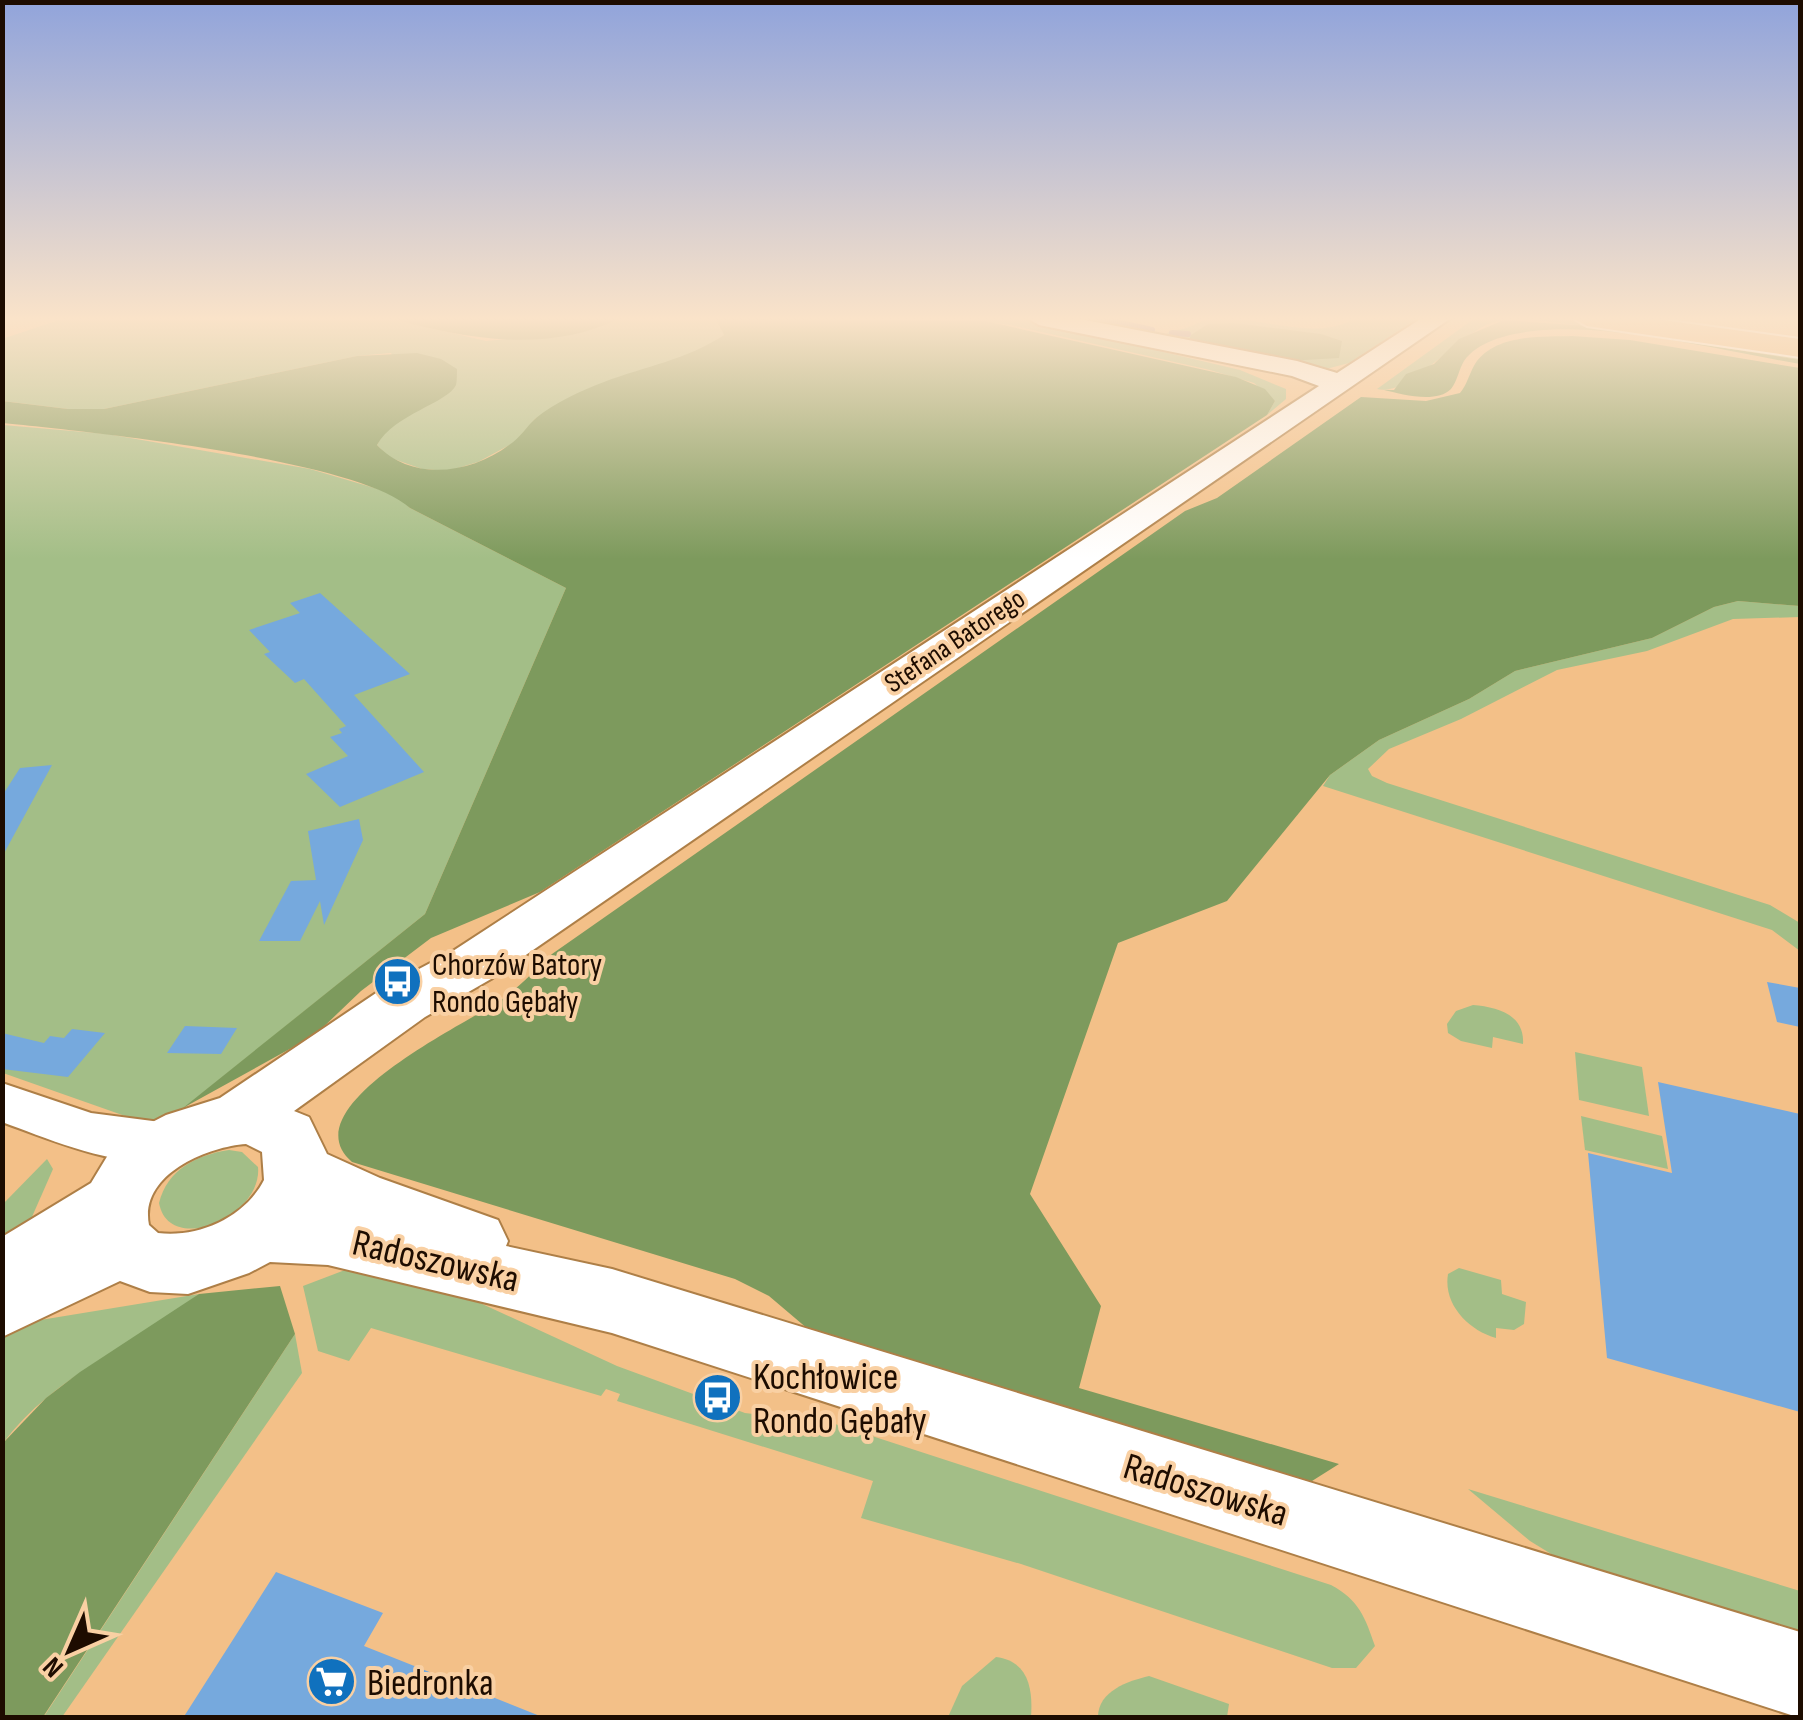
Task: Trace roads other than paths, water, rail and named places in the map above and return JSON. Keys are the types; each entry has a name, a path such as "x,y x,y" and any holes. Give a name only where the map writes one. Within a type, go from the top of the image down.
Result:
{"street":[{"path":"1301,398 1303,408"},
{"name":"Stefana Batorego","path":"273,1141 330,1086 472,964 1318,398"},
{"path":"2,1102 126,1179 143,1261 183,1264 220,1254 258,1232 286,1204 295,1187 273,1141 211,1124 126,1179 2,1274"},
{"name":"Radoszowska","path":"273,1141 356,1198 482,1244 612,1300"},
{"path":"2,1305 48,1279 126,1179"},
{"name":"Radoszowska","path":"258,1232 328,1236 612,1300 1800,1676"}],"place":[{"name":"Chorzów Batory Rondo Gębały","path":"397,982"},
{"name":"Kochłowice Rondo Gębały","path":"718,1398"},
{"name":"Biedronka","path":"332,1682"}]}
